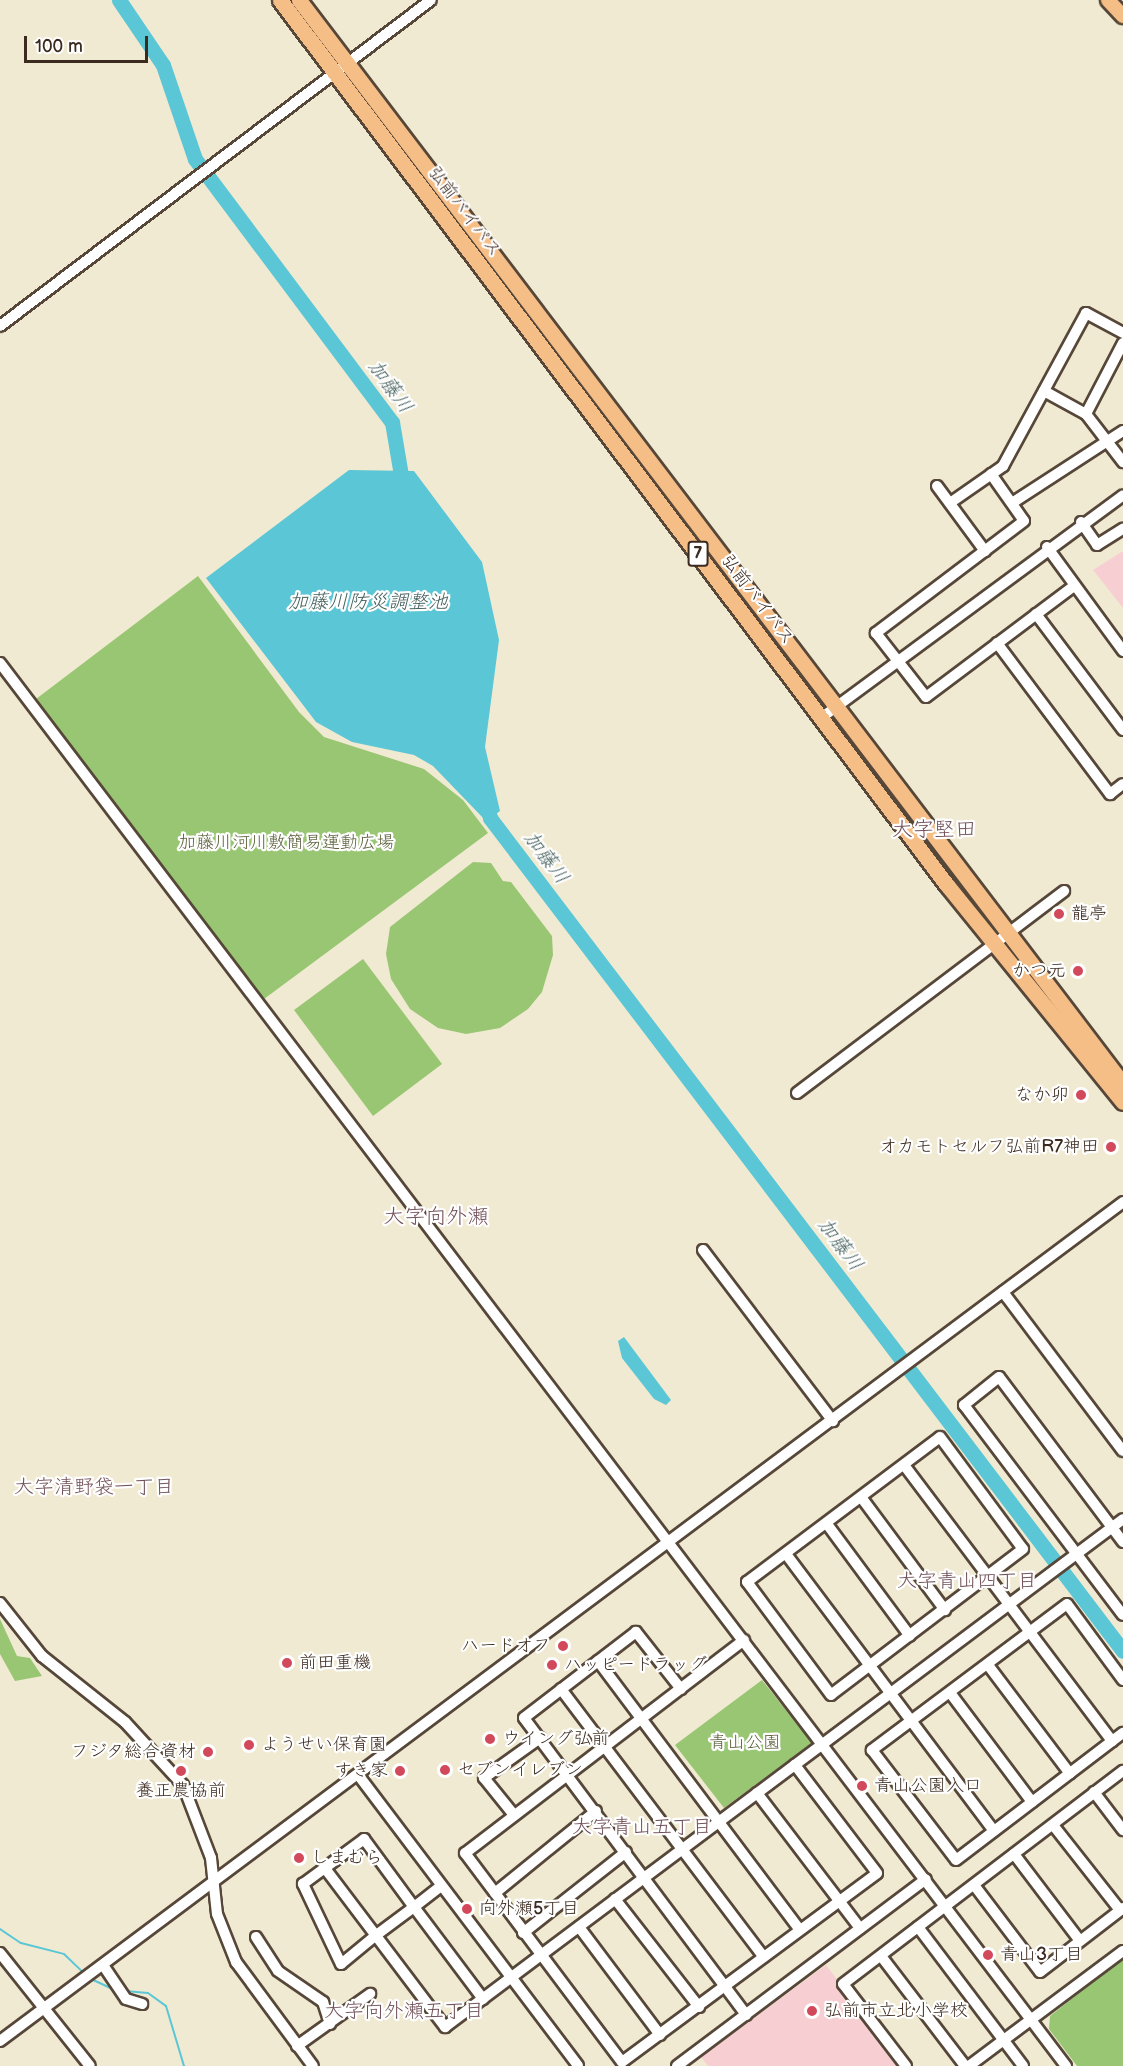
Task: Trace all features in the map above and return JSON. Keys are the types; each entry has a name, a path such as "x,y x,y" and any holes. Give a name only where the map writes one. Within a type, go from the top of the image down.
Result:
{"highway":[{"name":"弘前バイパス","path":"280,0 341,68 1123,1102"},
{"name":"弘前バイパス","path":"299,0 341,68"},
{"name":"弘前バイパス","path":"1000,940 1123,1084"}],"main road":[{"path":"1108,0 1123,16"}],"street":[{"path":"0,326 431,0"},
{"path":"950,503 1003,466 1086,313 1123,333"},
{"path":"1086,414 1123,343"},
{"path":"1044,391 1086,414 1123,462"},
{"path":"1012,503 1123,430"},
{"path":"991,474 1024,521 876,633 926,697 1074,586"},
{"path":"937,486 985,551"},
{"path":"828,713 1081,522 1123,495"},
{"path":"1081,522 1097,545 1123,529"},
{"path":"1047,548 1123,651"},
{"path":"1036,614 1123,730"},
{"path":"997,643 1110,794 1123,784"},
{"path":"0,663 660,1537 670,1544 824,1744 1066,2066"},
{"path":"796,1094 1064,891"},
{"path":"0,2041 670,1544 1123,1202"},
{"path":"704,1250 833,1421"},
{"path":"1003,1292 1123,1451"},
{"path":"1123,1542 999,1377 964,1404 1123,1615"},
{"path":"940,1437 1023,1549 989,1578 831,1695 747,1581 861,1497 940,1437"},
{"path":"904,1465 1112,1741"},
{"path":"861,1497 945,1610"},
{"path":"324,1867 445,2027 1123,1519"},
{"path":"827,1524 910,1636"},
{"path":"786,1554 994,1831"},
{"path":"0,1603 42,1656 125,1722 176,1775 193,1803 214,1883 217,1914 236,1962 313,2066"},
{"path":"1123,1680 1067,1604 951,1694 872,1750 956,1860 1123,1733"},
{"path":"681,1689 636,1632 524,1718 596,1811 746,2015"},
{"path":"744,1640 465,1853 540,1957 622,2062 877,1873 795,1765"},
{"path":"598,1661 800,1930"},
{"path":"988,1665 1070,1774"},
{"path":"561,1689 764,1957"},
{"path":"951,1694 1032,1802"},
{"path":"514,1815 484,1778 540,1738"},
{"path":"906,2066 843,1984 1123,1771"},
{"path":"359,1776 578,2066"},
{"path":"1094,1792 1123,1830"},
{"path":"757,1793 860,1928"},
{"path":"495,1893 596,1811"},
{"path":"974,1885 1040,1972 1122,1909 1053,1824"},
{"path":"441,1886 414,1907 375,1936 341,1964 330,1950 303,1884 364,1839 414,1907 483,1998"},
{"path":"523,1933 626,1852"},
{"path":"1014,1854 1080,1941"},
{"path":"677,2066 926,1879"},
{"path":"615,1899 699,2007"},
{"path":"579,1927 660,2035"},
{"path":"918,1927 1023,2066"},
{"path":"256,1937 278,1971 323,2002 330,2024"},
{"path":"880,1956 968,2066 1123,1950"},
{"path":"0,1953 90,2066"},
{"path":"103,1965 126,1999 142,2004"},
{"path":"297,2046 370,1994"}],"shaded area":[{"path":"1123,551 1123,608 1093,570"},
{"name":"弘前市立北小学校","path":"826,1965 903,2066 708,2066 701,2057"}],"green space":[{"name":"加藤川河川敷簡易運動広場","path":"198,576 299,712 324,737 424,769 463,800 488,833 264,999 36,699"},
{"path":"473,862 491,863 503,881 511,882 552,936 553,955 542,992 528,1009 500,1028 466,1034 438,1028 410,1009 391,979 386,954 390,927"},
{"path":"363,959 442,1064 373,1116 294,1010"},
{"path":"0,1619 17,1656 30,1658 42,1676 15,1681 0,1654"},
{"name":"青山公園","path":"762,1680 812,1743 724,1808 675,1745"},
{"path":"1123,1958 1123,2066 1077,2066 1049,2029 1050,2016"}],"water":[{"name":"加藤川防災調整池","path":"349,470 414,471 482,562 499,640 485,747 500,811 486,821 433,766 414,755 352,742 316,722 206,578"},
{"path":"624,1337 671,1400 666,1405 654,1399 622,1358 618,1341"}],"waterway":[{"name":"加藤川","path":"119,0 163,65 195,159 392,422 403,487"},
{"name":"加藤川","path":"485,800 490,818 1123,1651"},
{"path":"0,1929 21,1943 64,1954 85,1974"},
{"path":"89,1978 113,1989"},
{"path":"125,1991 148,1993 166,2006 184,2066"}],"place":[{"name":"龍亭","path":"1059,914"},
{"name":"かつ元","path":"1078,971"},
{"name":"なか卯","path":"1081,1095"},
{"name":"オカモトセルフ弘前R7神田","path":"1111,1147"},
{"name":"ハードオフ","path":"563,1646"},
{"name":"前田重機","path":"287,1663"},
{"name":"ハッピードラッグ","path":"552,1665"},
{"name":"ウイング弘前","path":"490,1739"},
{"name":"ようせい保育園","path":"249,1745"},
{"name":"フジタ総合資材","path":"208,1752"},
{"name":"セブンイレブン","path":"445,1770"},
{"name":"養正農協前","path":"181,1771"},
{"name":"すき家","path":"400,1771"},
{"name":"青山公園入口","path":"862,1786"},
{"name":"しまむら","path":"299,1858"},
{"name":"向外瀬5丁目","path":"467,1909"},
{"name":"青山3丁目","path":"988,1955"},
{"name":"弘前市立北小学校","path":"812,2011"}],"district":[{"name":"大字堅田","path":"934,830"},
{"name":"大字向外瀬","path":"436,1217"},
{"name":"大字清野袋一丁目","path":"94,1487"},
{"name":"大字青山四丁目","path":"967,1581"},
{"name":"大字青山五丁目","path":"642,1827"},
{"name":"大字向外瀬五丁目","path":"404,2011"}]}
